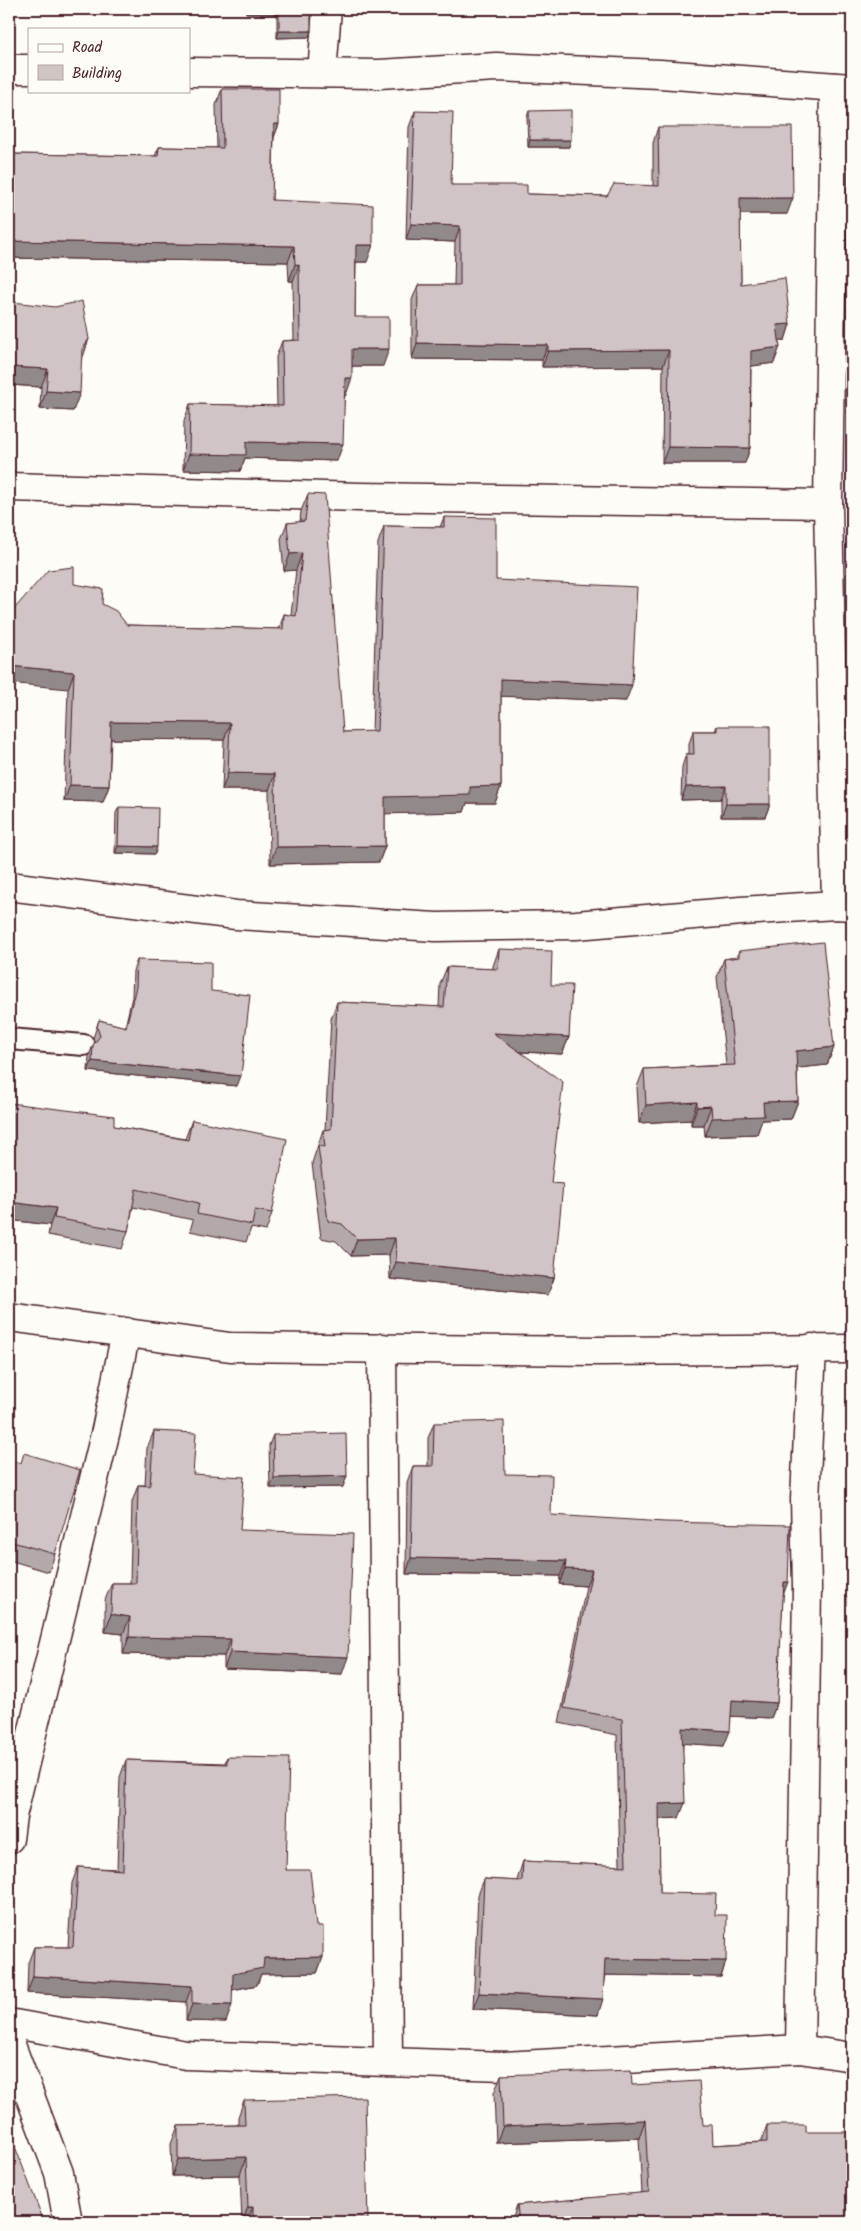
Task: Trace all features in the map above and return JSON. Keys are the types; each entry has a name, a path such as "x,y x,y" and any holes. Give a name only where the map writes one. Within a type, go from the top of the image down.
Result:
{"street":[{"path":"322,74 327,9"},
{"path":"9,886 236,915 436,926 576,925 844,905 828,504 843,87 660,74 496,67 379,74 190,72"},
{"path":"9,69 28,69"},
{"path":"9,487 340,497 828,504"},
{"path":"9,1317 230,1347 597,1351 852,1349"},
{"path":"9,1839 17,1797 106,1430 126,1332"},
{"path":"382,1348 388,2062"},
{"path":"800,2049 807,1587 805,1499 812,1348"},
{"path":"9,2023 186,2055 504,2066 800,2049 852,2057"},
{"path":"9,2040 59,2173 68,2222"}],"lane":[{"path":"9,1039 84,1045"}],"building":[{"path":"279,9 311,9 311,31 279,31"},
{"path":"222,89 279,89 279,124 274,124 272,200 373,205 373,245 356,245 355,317 389,317 389,349 352,349 352,378 345,378 343,444 246,442 246,455 189,454 190,404 283,406 282,341 300,340 299,265 295,264 294,246 9,241 9,154 158,156 159,147 223,148"},
{"path":"571,110 571,140 530,140 529,111"},
{"path":"415,111 453,112 451,185 527,185 527,194 607,196 614,184 659,186 658,127 792,127 793,198 740,198 741,284 785,278 790,324 777,325 780,347 751,351 750,448 668,447 669,350 548,351 548,345 417,343 418,285 460,285 460,226 411,224"},
{"path":"82,301 89,339 82,349 80,393 46,391 48,369 9,367 9,309 13,302 55,307"},
{"path":"308,494 325,495 343,732 377,731 384,526 444,527 444,517 496,518 496,580 637,587 632,685 501,679 501,786 470,787 470,795 385,797 385,846 276,847 275,774 228,773 230,723 111,722 109,786 70,785 74,672 9,666 9,615 48,570 74,567 74,584 103,589 102,604 116,611 127,625 283,629 284,614 296,616 302,553 290,554 287,523 305,521"},
{"path":"717,726 770,726 770,804 726,804 726,786 686,787 686,754 694,754 693,731 717,731"},
{"path":"119,807 158,808 157,847 118,846"},
{"path":"823,942 834,1047 796,1051 798,1101 763,1102 764,1116 712,1118 711,1106 697,1107 697,1102 646,1105 644,1069 735,1065 724,959 739,957 739,951"},
{"path":"499,949 552,951 551,985 572,985 569,1037 493,1033 563,1082 551,1183 563,1184 554,1278 396,1262 395,1238 357,1239 342,1224 328,1221 318,1146 325,1147 323,1130 331,1129 337,1002 444,1007 447,967 498,969"},
{"path":"137,960 211,962 211,991 250,995 241,1076 92,1061 93,1045 100,1036 97,1027 99,1020 126,1027 136,987"},
{"path":"10,1103 114,1116 114,1126 188,1140 192,1120 287,1139 272,1213 255,1210 252,1225 197,1214 199,1203 136,1189 128,1231 54,1218 56,1208 9,1202"},
{"path":"504,1421 505,1474 552,1475 551,1515 665,1522 790,1525 788,1582 784,1582 777,1703 732,1700 730,1731 682,1728 685,1803 659,1804 660,1893 716,1894 715,1915 727,1915 726,1961 605,1959 603,1999 479,1993 484,1879 522,1881 523,1861 626,1866 622,1719 564,1708 592,1570 565,1569 566,1561 411,1558 413,1466 433,1466 434,1423"},
{"path":"154,1431 196,1433 193,1474 244,1477 240,1530 353,1534 348,1657 230,1652 231,1639 129,1637 130,1617 111,1614 112,1583 136,1583 138,1485 150,1486"},
{"path":"346,1433 347,1476 274,1478 273,1435"},
{"path":"24,1453 80,1470 55,1554 9,1541 9,1460 21,1463"},
{"path":"227,1757 289,1758 286,1870 310,1870 316,1926 323,1926 323,1957 264,1958 263,1968 233,1974 232,2005 192,2004 192,1986 33,1976 34,1947 73,1947 78,1867 123,1870 126,1760 227,1764"},
{"path":"631,2070 632,2085 699,2081 703,2125 712,2125 713,2145 767,2142 767,2125 806,2125 806,2132 852,2132 852,2222 519,2222 517,2205 649,2192 645,2120 503,2126 501,2075"},
{"path":"365,2097 368,2222 253,2222 253,2207 248,2207 246,2157 178,2159 178,2126 245,2125 244,2100"},
{"path":"9,2131 44,2222 9,2222"}]}
